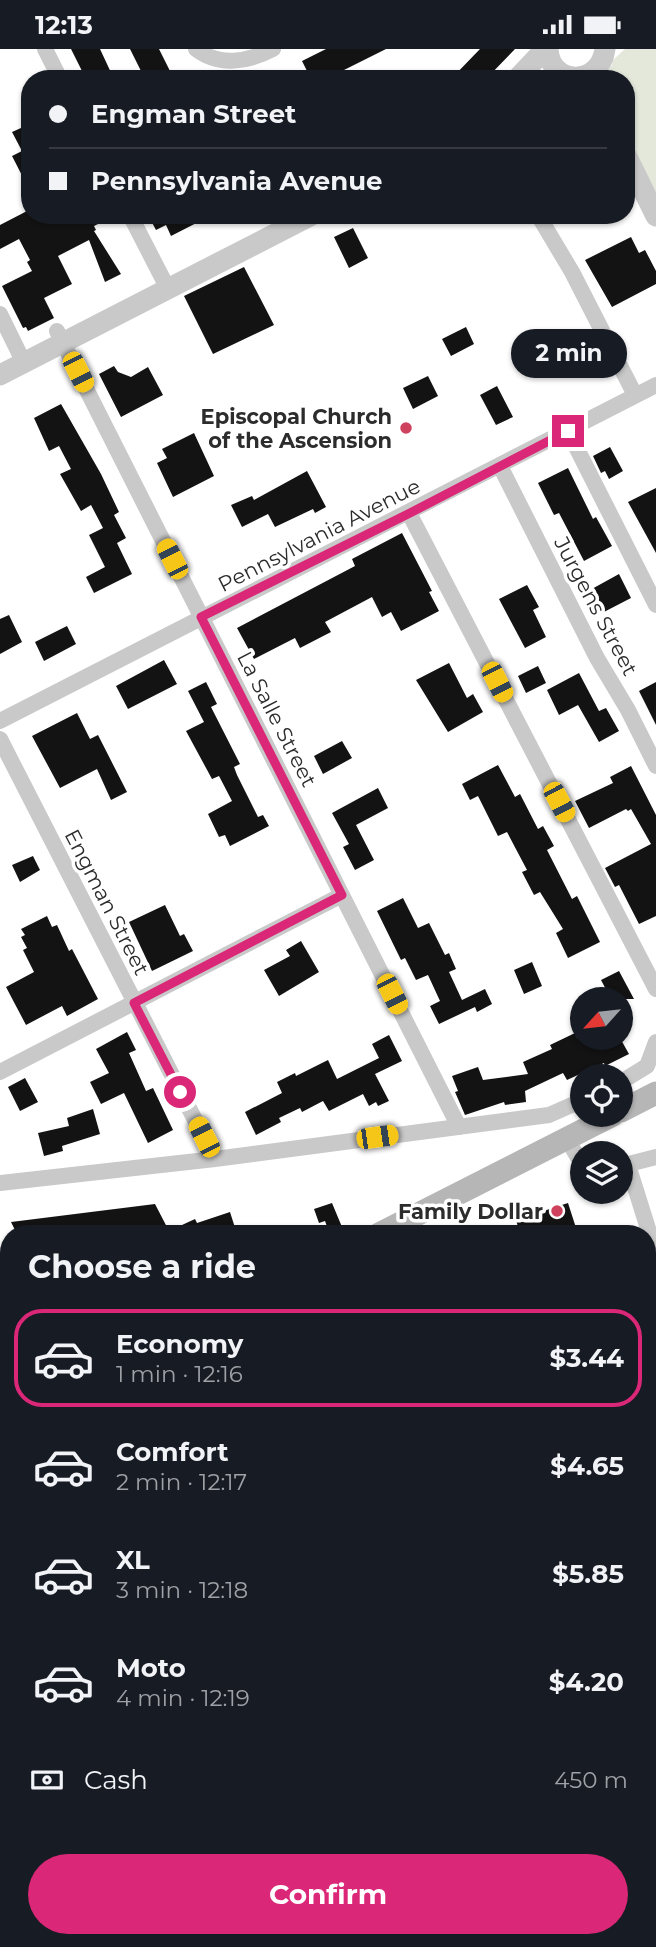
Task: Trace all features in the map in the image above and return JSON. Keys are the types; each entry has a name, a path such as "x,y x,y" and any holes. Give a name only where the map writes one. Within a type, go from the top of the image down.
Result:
{"main road":[{"path":"633,1105 656,1093"},
{"path":"402,1225 590,1127"}],"street":[{"path":"45,49 56,70"},
{"path":"196,49 219,60 234,61 250,59 273,49"},
{"path":"526,70 546,49 551,63 558,70"},
{"path":"635,174 656,216"},
{"path":"135,224 165,283"},
{"path":"165,283 266,224"},
{"path":"0,376 14,358 165,283 293,224"},
{"path":"543,224 572,272 635,395"},
{"path":"0,314 14,358"},
{"name":"La Salle Street","path":"60,337 458,1127"},
{"name":"Pennsylvania Avenue","path":"0,721 656,385"},
{"path":"568,431 656,605"},
{"name":"Jurgens Street","path":"500,466 597,659 628,710 656,765"},
{"path":"410,513 656,989"},
{"name":"Engman Street","path":"0,739 215,1160"},
{"path":"0,1072 342,895"},
{"path":"633,1074 647,1066 656,1042"},
{"path":"0,1183 215,1160 549,1115 570,1106"},
{"path":"567,1139 570,1144"},
{"path":"633,1163 656,1157"},
{"path":"633,1190 646,1225"}],"shaded area":[{"path":"625,49 656,49 656,196 635,149 635,70 608,70 612,61"}],"building":[{"path":"71,49 100,49 110,70 82,70"},
{"path":"130,49 159,49 170,70 140,70"},
{"path":"326,49 386,49 344,70 306,70 302,61"},
{"path":"480,49 515,49 495,70 460,70"},
{"path":"21,128 21,149 12,132"},
{"path":"21,152 21,174 12,156"},
{"path":"21,214 21,224 98,224 94,226 94,231 121,274 105,282 89,240 58,256 72,284 44,298 54,318 28,331 26,327 23,328 2,286 32,271 27,262 30,260 19,239 0,249 0,225"},
{"path":"153,224 194,224 171,236 166,225 156,230"},
{"path":"353,228 368,258 349,268 334,237"},
{"path":"631,237 639,253 645,250 656,271 656,284 612,307 585,260"},
{"path":"244,267 274,325 213,354 184,296"},
{"path":"466,327 474,344 451,356 442,339"},
{"path":"114,366 118,372 131,377 148,367 163,395 121,417 99,374"},
{"path":"428,376 438,396 413,409 403,388"},
{"path":"497,386 513,417 496,425 480,395"},
{"path":"61,404 101,474 119,512 114,515 126,538 117,543 132,574 94,593 86,577 105,567 89,535 103,528 91,505 81,511 60,474 71,469 59,446 49,451 34,418"},
{"path":"194,433 214,476 173,497 157,463 167,458 162,449"},
{"path":"610,447 623,471 609,479 605,471 601,473 593,456"},
{"path":"568,468 593,519 596,517 612,546 584,561 559,513 554,515 538,483"},
{"path":"307,471 326,507 315,513 313,509 275,527 268,514 242,527 231,505 252,496 254,500"},
{"path":"656,488 656,553 628,502"},
{"path":"402,533 432,591 429,592 439,611 401,631 391,612 382,617 372,597 325,622 331,632 300,648 295,638 254,659 237,628 355,566 352,559"},
{"path":"619,574 631,598 602,613 590,590"},
{"path":"527,585 539,607 533,610 546,637 525,648 499,599"},
{"path":"9,615 22,642 0,654 0,619"},
{"path":"67,626 76,644 44,661 35,642"},
{"path":"164,660 177,684 128,709 116,686"},
{"path":"449,663 467,698 473,694 483,712 448,732 416,680"},
{"path":"538,666 546,683 526,693 518,676"},
{"path":"579,673 599,711 606,708 619,731 599,742 578,705 559,715 547,690"},
{"path":"206,682 217,704 211,707 240,764 234,767 237,775 258,817 263,815 269,826 230,846 225,835 219,837 208,814 232,801 219,776 212,779 186,731 204,722 188,691"},
{"path":"656,682 656,725 639,691"},
{"path":"77,713 90,739 98,735 127,792 111,800 97,769 60,788 32,736"},
{"path":"342,741 352,758 323,774 314,756"},
{"path":"498,765 515,797 520,794 538,829 543,826 554,846 547,850 572,899 577,896 600,942 568,958 556,933 563,929 540,892 534,895 522,872 527,870 507,832 498,836 478,796 470,800 462,784"},
{"path":"631,766 656,815 656,916 639,924 619,885 615,887 605,868 651,844 631,809 589,828 575,801 613,783 610,777"},
{"path":"378,788 388,808 356,825 374,860 355,870 343,847 349,844 332,813"},
{"path":"33,856 40,870 20,882 12,865"},
{"path":"403,898 418,928 429,923 445,955 449,953 456,969 449,972 462,1000 485,989 492,1004 477,1012 475,1007 439,1024 430,1006 440,1001 428,975 416,980 405,958 401,960 377,911"},
{"path":"165,905 180,936 184,934 193,951 152,971 129,922"},
{"path":"47,916 52,927 57,925 69,951 72,949 98,999 67,1016 62,1006 26,1025 6,987 34,972 23,950 27,948 21,937 25,935 21,929"},
{"path":"301,941 319,972 279,996 264,970 290,956 286,950"},
{"path":"532,962 542,986 524,994 514,970"},
{"path":"619,971 628,987 605,987 601,980"},
{"path":"127,1032 136,1050 129,1053 146,1091 153,1088 173,1130 148,1143 124,1093 101,1104 90,1082 109,1073 96,1049"},
{"path":"389,1035 402,1061 375,1074 389,1101 378,1106 376,1102 369,1106 363,1094 329,1111 323,1101 302,1112 300,1108 279,1118 281,1122 256,1135 245,1112 282,1093 277,1082 328,1060 337,1079 379,1058 372,1044"},
{"path":"570,1035 570,1050 627,1050 629,1054 609,1064 570,1064 570,1079 567,1080 563,1073 525,1091 526,1102 505,1105 504,1102 465,1115 455,1092 458,1091 452,1076 478,1067 483,1080 528,1074 523,1062 552,1049 550,1045"},
{"path":"25,1078 38,1102 20,1111 8,1087"},
{"path":"93,1109 100,1134 62,1146 63,1151 44,1156 38,1133 69,1126 67,1118"},
{"path":"332,1203 341,1225 326,1225 325,1221 319,1223 314,1209"},
{"path":"568,1203 575,1225 517,1225 516,1220"},
{"path":"155,1204 166,1225 12,1225 11,1222"},
{"path":"230,1212 234,1225 182,1225 195,1219 197,1223"}],"place":[{"name":"Episcopal Church of the Ascension","path":"406,428"},
{"name":"Family Dollar","path":"557,1211"}],"route":[{"path":"180,1092 134,1003 342,895 201,617 568,431"}]}
